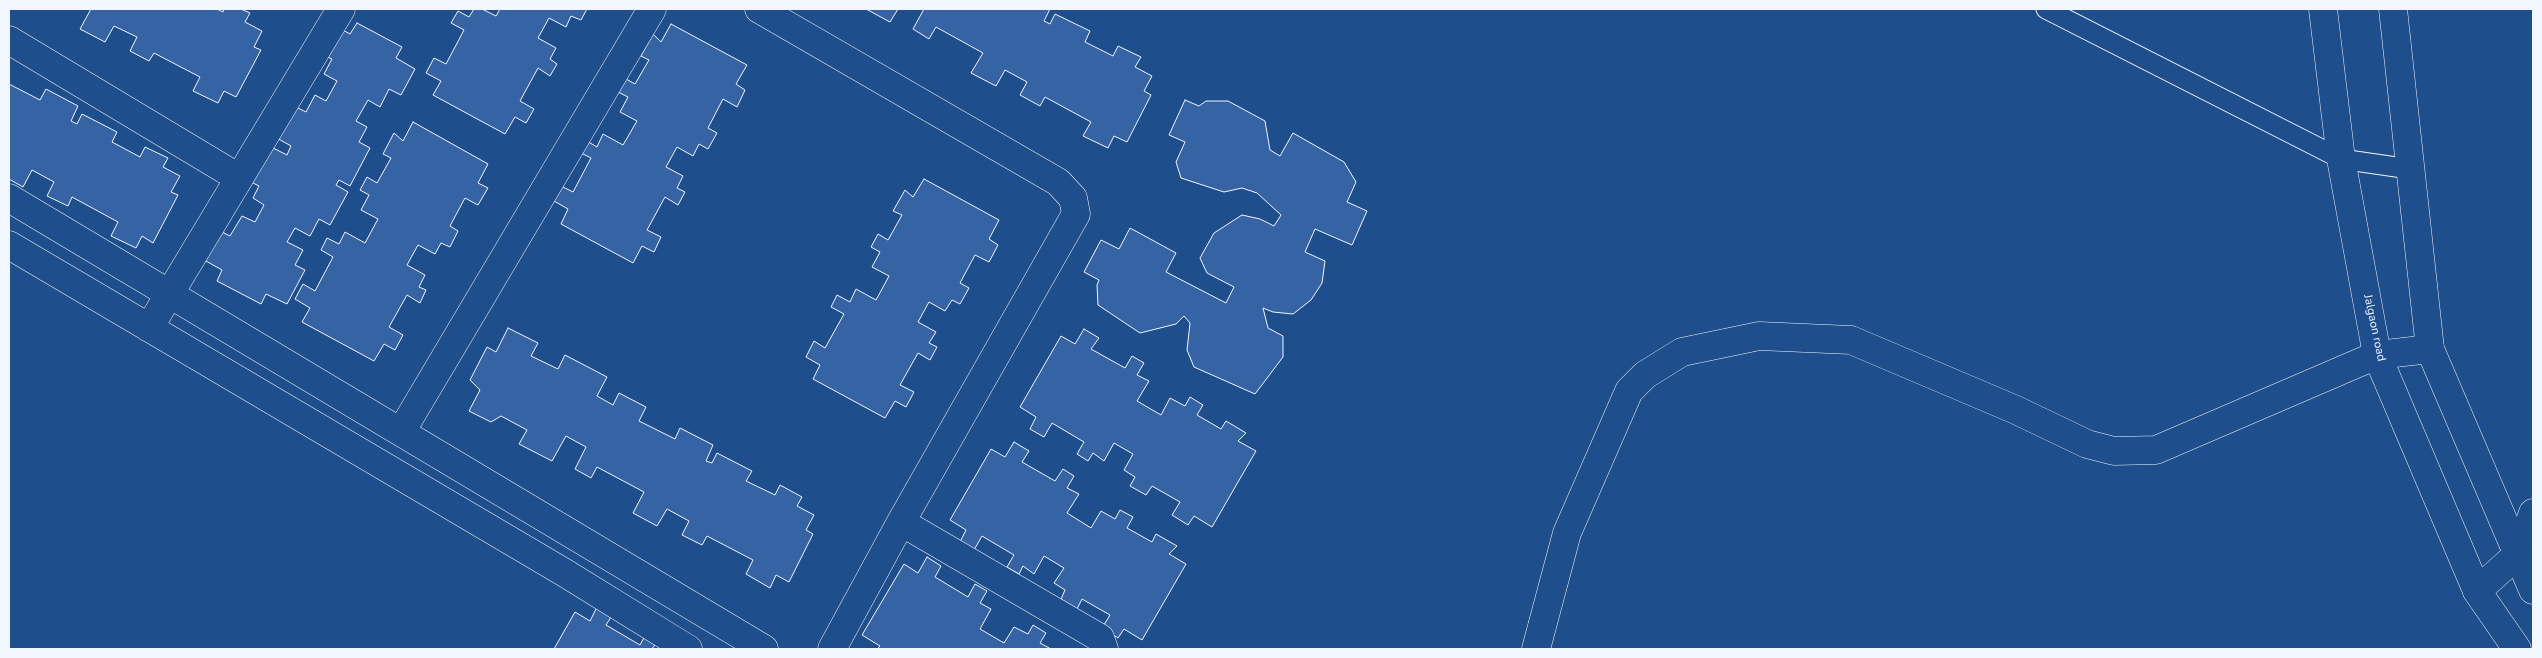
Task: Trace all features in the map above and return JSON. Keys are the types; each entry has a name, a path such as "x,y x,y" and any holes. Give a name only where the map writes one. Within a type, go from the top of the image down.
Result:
{"main road":[{"path":"149,328 341,9"},
{"path":"401,432 652,9"},
{"path":"759,9 1058,182 1073,198 1076,214 901,522 832,649"},
{"name":"Jalgaon road","path":"2323,9 2341,160 2377,355 2477,591 2517,649"},
{"path":"2393,9 2430,349 2533,590"},
{"path":"9,40 239,178"},
{"path":"9,198 764,649"},
{"path":"9,245 565,573 680,644 692,606"},
{"path":"1536,649 1567,533 1629,391 1645,375 1682,352 1759,336 1851,340 2016,410 2087,444 2114,450 2156,450 2377,355 2430,349"},
{"path":"2477,591 2518,554 2533,513"},
{"path":"901,522 1100,638 1104,649"}],"lane":[{"path":"2046,9 2341,160 2410,169"}],"building":[{"path":"91,9 217,9 223,12 224,9 241,9 250,13 245,22 262,31 254,47 261,50 236,97 224,91 218,103 193,91 200,77 154,53 149,61 130,51 137,37 114,26 105,42 80,29"},
{"path":"474,9 482,9 496,16 500,9 587,9 581,20 571,16 566,27 549,18 538,38 556,48 550,59 557,64 550,76 538,68 520,101 534,109 526,123 515,117 505,134 433,95 441,81 426,73 434,58 446,64 464,30 451,23 458,11 469,17"},
{"path":"866,9 898,9 890,22"},
{"path":"924,9 1050,9 1044,21 1050,24 1055,14 1090,31 1085,42 1113,56 1118,46 1141,57 1135,67 1152,76 1144,91 1151,95 1127,142 1114,136 1108,148 1083,136 1091,122 1045,97 1040,106 1020,95 1027,82 1005,70 996,86 971,73 983,53 936,27 929,39 913,29"},
{"path":"357,23 402,47 396,58 415,69 401,95 389,89 380,107 368,100 356,121 367,127 359,142 370,148 350,186 339,180 336,185 348,192 330,225 319,219 310,236 295,228 287,242 303,250 295,265 305,270 287,304 266,294 261,304 217,281 222,270 204,260 220,231 230,236 242,216 255,222 264,205 253,198 259,186 247,180 265,144 287,155 291,146 275,137 292,105 306,112 315,95 326,101 337,81 324,74 332,59 325,56 339,28 350,34"},
{"path":"671,24 747,65 736,84 745,90 737,107 723,99 708,128 717,133 708,149 699,144 693,156 677,147 666,167 683,176 677,188 685,192 678,205 665,197 647,230 661,237 654,252 642,246 633,263 561,224 568,209 554,201 561,186 573,192 591,158 579,152 585,140 597,147 603,134 623,145 637,121 620,112 628,97 618,92 626,79 635,84 649,60 641,56 653,34 661,42"},
{"path":"9,84 40,100 46,89 78,106 71,121 77,124 82,114 117,132 112,142 140,157 145,147 168,158 163,167 180,176 171,192 178,195 153,243 142,236 136,248 111,236 118,222 72,197 68,206 47,196 54,182 32,170 23,187 9,179"},
{"path":"1185,100 1199,106 1206,101 1228,101 1265,121 1270,150 1280,156 1293,133 1344,162 1356,182 1347,202 1367,211 1352,245 1315,229 1305,252 1325,261 1322,283 1311,300 1293,314 1273,312 1263,308 1268,328 1283,336 1283,357 1255,394 1194,367 1187,350 1190,323 1184,316 1176,324 1140,333 1098,305 1097,285 1099,280 1084,272 1101,240 1119,249 1130,228 1176,253 1166,272 1226,303 1234,287 1207,273 1200,258 1214,233 1242,215 1260,219 1274,226 1281,215 1257,193 1242,188 1224,192 1181,178 1176,162 1185,142 1169,135"},
{"path":"413,122 488,164 478,183 488,188 478,205 465,198 450,226 458,231 450,247 441,243 435,254 418,245 407,265 425,275 419,287 426,290 420,303 407,295 389,327 403,335 395,350 384,344 374,361 302,322 310,308 295,299 303,284 315,291 333,257 321,250 327,238 339,244 345,232 365,243 378,219 361,210 369,195 360,190 367,177 377,183 391,158 383,154 394,133 403,141"},
{"path":"924,179 999,220 989,239 998,245 989,262 975,255 960,283 969,288 960,304 952,300 945,311 929,302 918,322 936,332 929,343 937,347 930,360 918,353 900,385 914,392 906,407 895,401 885,418 813,379 820,365 806,357 814,341 825,348 844,314 831,307 837,295 850,302 856,289 876,300 889,276 872,267 880,252 871,247 878,234 888,240 902,215 893,211 905,190 913,197"},
{"path":"508,328 538,343 531,356 558,369 565,355 607,377 597,396 613,405 619,393 646,407 639,421 675,439 680,428 713,445 706,461 712,463 717,453 752,471 746,481 775,495 780,485 802,497 797,506 814,515 806,530 813,534 789,582 776,575 770,588 746,574 753,560 707,536 702,545 682,535 689,521 667,509 657,526 633,513 644,492 597,467 591,478 575,469 586,447 566,436 552,461 519,444 527,430 501,416 491,422 469,411 480,390 470,380 487,347 496,352"},
{"path":"1084,329 1099,338 1091,349 1125,368 1132,356 1144,363 1137,375 1149,381 1137,401 1161,415 1170,398 1185,406 1190,397 1203,405 1197,415 1221,429 1226,421 1246,433 1238,441 1256,451 1212,527 1194,516 1188,525 1172,515 1180,502 1152,486 1146,495 1130,486 1135,477 1124,470 1133,454 1114,443 1104,461 1093,453 1088,461 1077,454 1084,442 1052,423 1044,437 1030,429 1036,417 1020,407 1061,336 1075,344"},
{"path":"1014,442 1029,451 1022,462 1055,481 1063,469 1074,476 1067,488 1079,494 1067,513 1091,528 1101,511 1115,519 1120,510 1133,517 1127,528 1152,542 1156,534 1177,546 1169,554 1186,564 1142,640 1124,629 1118,638 1102,628 1110,615 1082,599 1077,609 1061,599 1065,590 1054,583 1064,568 1044,556 1034,574 1023,566 1019,574 1007,567 1014,555 982,536 974,550 960,542 966,530 950,520 991,449 1005,457"},
{"path":"927,557 941,566 935,577 968,597 975,584 987,591 980,603 991,609 980,629 1004,643 1014,627 1028,634 1033,625 1046,633 1040,643 1051,649 877,649 880,646 862,635 904,564 918,573"},
{"path":"598,605 613,614 606,625 640,645 647,632 659,639 652,649 554,649 575,612 590,621"}]}
